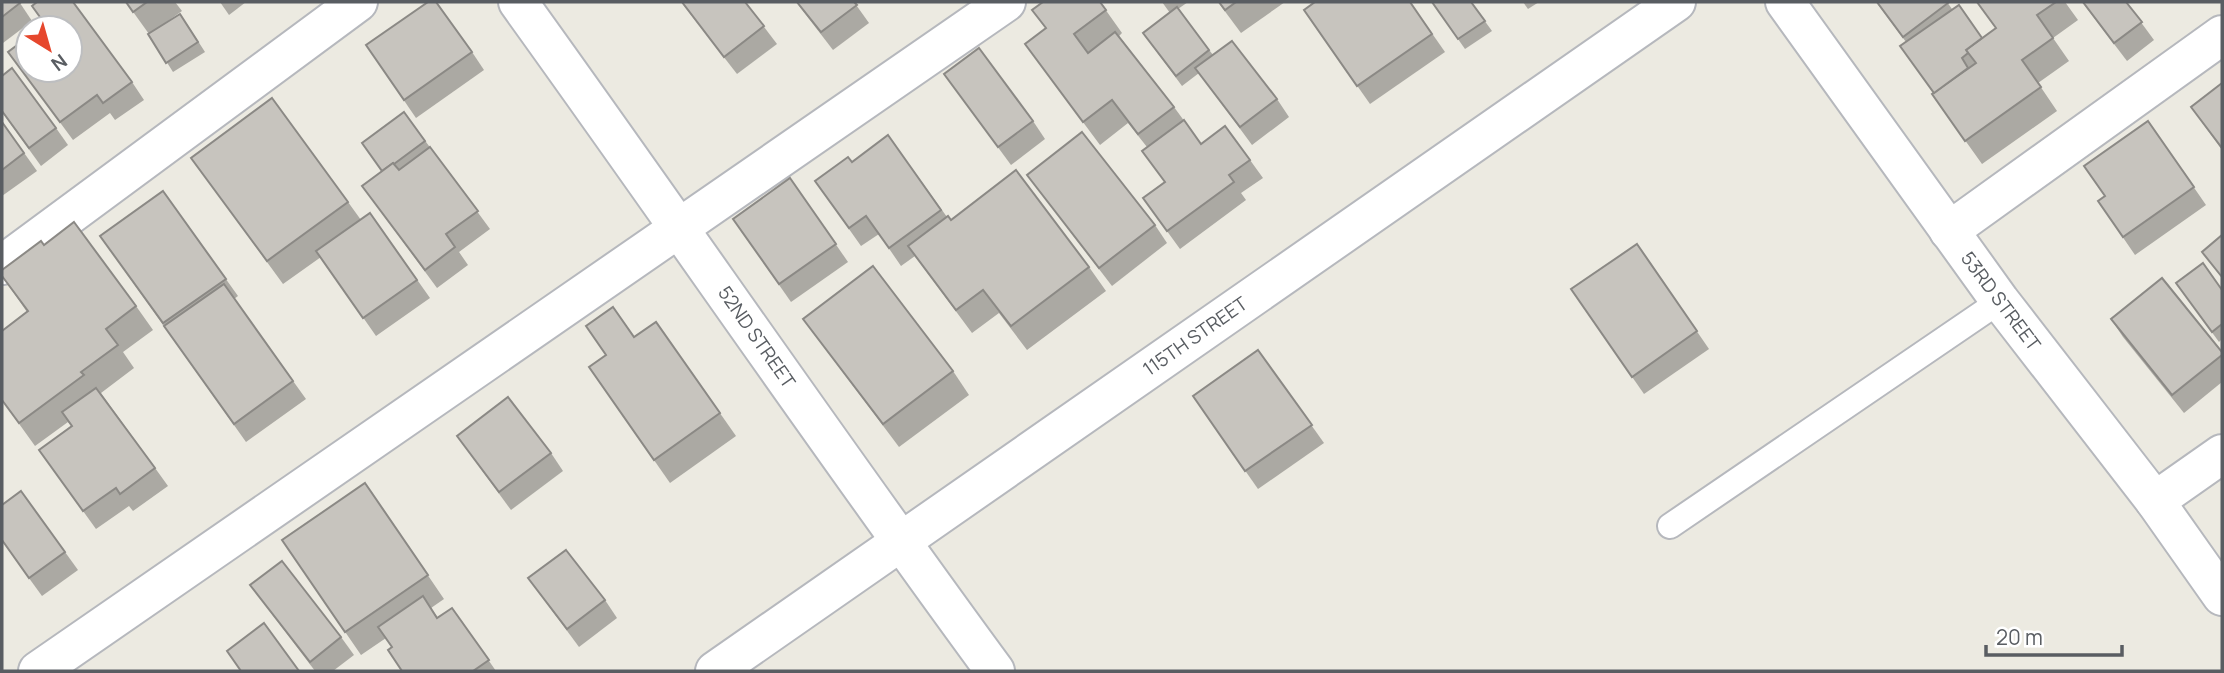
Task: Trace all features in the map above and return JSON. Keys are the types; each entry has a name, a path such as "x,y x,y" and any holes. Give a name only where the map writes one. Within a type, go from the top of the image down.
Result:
{"street":[{"path":"2,265 358,2"},
{"name":"52ND STREET","path":"518,2 995,671"},
{"path":"38,671 1006,2"},
{"name":"115TH STREET","path":"715,671 1676,2"},
{"name":"53RD STREET","path":"1785,2 1949,231 2155,501 2222,596"},
{"path":"1949,231 2222,35"},
{"path":"2155,501 2222,454"}],"lane":[{"path":"1670,526 2000,300"}],"building":[{"path":"2,2 19,2 20,3 2,17"},
{"path":"37,2 73,2 82,14 38,14 32,6"},
{"path":"126,2 147,2 133,12"},
{"path":"428,2 436,2 472,52 404,100 366,45"},
{"path":"682,2 745,2 764,26 724,57"},
{"path":"797,2 854,2 857,5 821,32"},
{"path":"1043,2 1100,2 1106,10 1074,34 1088,53 1115,32 1174,107 1138,134 1112,100 1083,122 1025,44 1046,28 1032,10"},
{"path":"1219,2 1236,2 1225,10"},
{"path":"1315,2 1410,2 1432,34 1357,86 1304,10"},
{"path":"1432,2 1471,2 1485,21 1458,39"},
{"path":"1877,2 1947,2 1948,3 1903,37"},
{"path":"1977,2 2056,2 2037,15 2053,38 2022,60 2041,87 1965,141 1932,94 1976,63 1966,50 1996,28"},
{"path":"2083,2 2126,2 2142,22 2114,43"},
{"path":"1959,5 1982,38 1966,50 1968,53 1962,58 1968,68 1934,93 1900,46"},
{"path":"1177,7 1209,50 1176,76 1143,33"},
{"path":"180,14 198,42 166,63 148,34"},
{"path":"84,17 132,82 103,103 97,95 60,122 32,84 84,84"},
{"path":"1232,41 1277,99 1240,127 1195,68"},
{"path":"14,48 14,60 8,52"},
{"path":"979,48 1033,121 998,147 944,74"},
{"path":"12,68 14,84 24,84 56,128 29,148 2,111 2,76"},
{"path":"2222,83 2222,148 2191,107"},
{"path":"272,98 348,202 267,261 191,158"},
{"path":"404,112 425,141 382,171 362,143"},
{"path":"1184,120 1201,144 1225,126 1250,160 1229,175 1234,182 1167,231 1143,198 1165,182 1142,151"},
{"path":"2148,121 2194,187 2123,237 2098,201 2105,196 2084,166"},
{"path":"2,122 24,153 2,170"},
{"path":"1082,132 1155,225 1099,268 1027,175"},
{"path":"888,135 941,210 889,248 866,216 849,228 815,181 848,157 852,162"},
{"path":"430,147 478,211 446,234 455,247 425,270 362,186 393,163 399,170"},
{"path":"1016,170 1089,267 1011,326 983,290 956,310 908,246 948,216 951,220"},
{"path":"790,178 836,244 779,284 733,219"},
{"path":"163,191 226,279 163,323 100,236"},
{"path":"370,213 417,280 363,318 316,251"},
{"path":"74,222 136,306 106,329 118,345 81,372 84,375 19,423 2,400 2,331 28,311 2,276 2,270 41,241 44,245"},
{"path":"2222,235 2222,277 2202,252"},
{"path":"1637,244 1697,331 1632,377 1571,289"},
{"path":"2203,263 2222,290 2222,324 2212,332 2176,283"},
{"path":"873,266 953,371 883,424 803,319"},
{"path":"2162,278 2222,352 2222,355 2172,395 2111,319"},
{"path":"224,284 293,381 234,424 164,326"},
{"path":"613,307 634,337 656,322 720,413 654,460 589,367 606,355 586,326"},
{"path":"1258,350 1312,425 1245,471 1193,396"},
{"path":"96,388 155,468 120,494 116,488 83,511 39,450 72,426 62,412"},
{"path":"508,397 551,453 499,492 457,436"},
{"path":"365,483 428,575 345,632 282,540"},
{"path":"21,491 65,552 29,578 2,540 2,505"},
{"path":"566,550 605,600 567,629 528,578"},
{"path":"282,561 341,637 310,662 250,585"},
{"path":"423,596 437,618 452,608 489,660 473,671 402,671 388,650 392,647 378,627"},
{"path":"264,623 299,671 241,671 227,651"}]}
